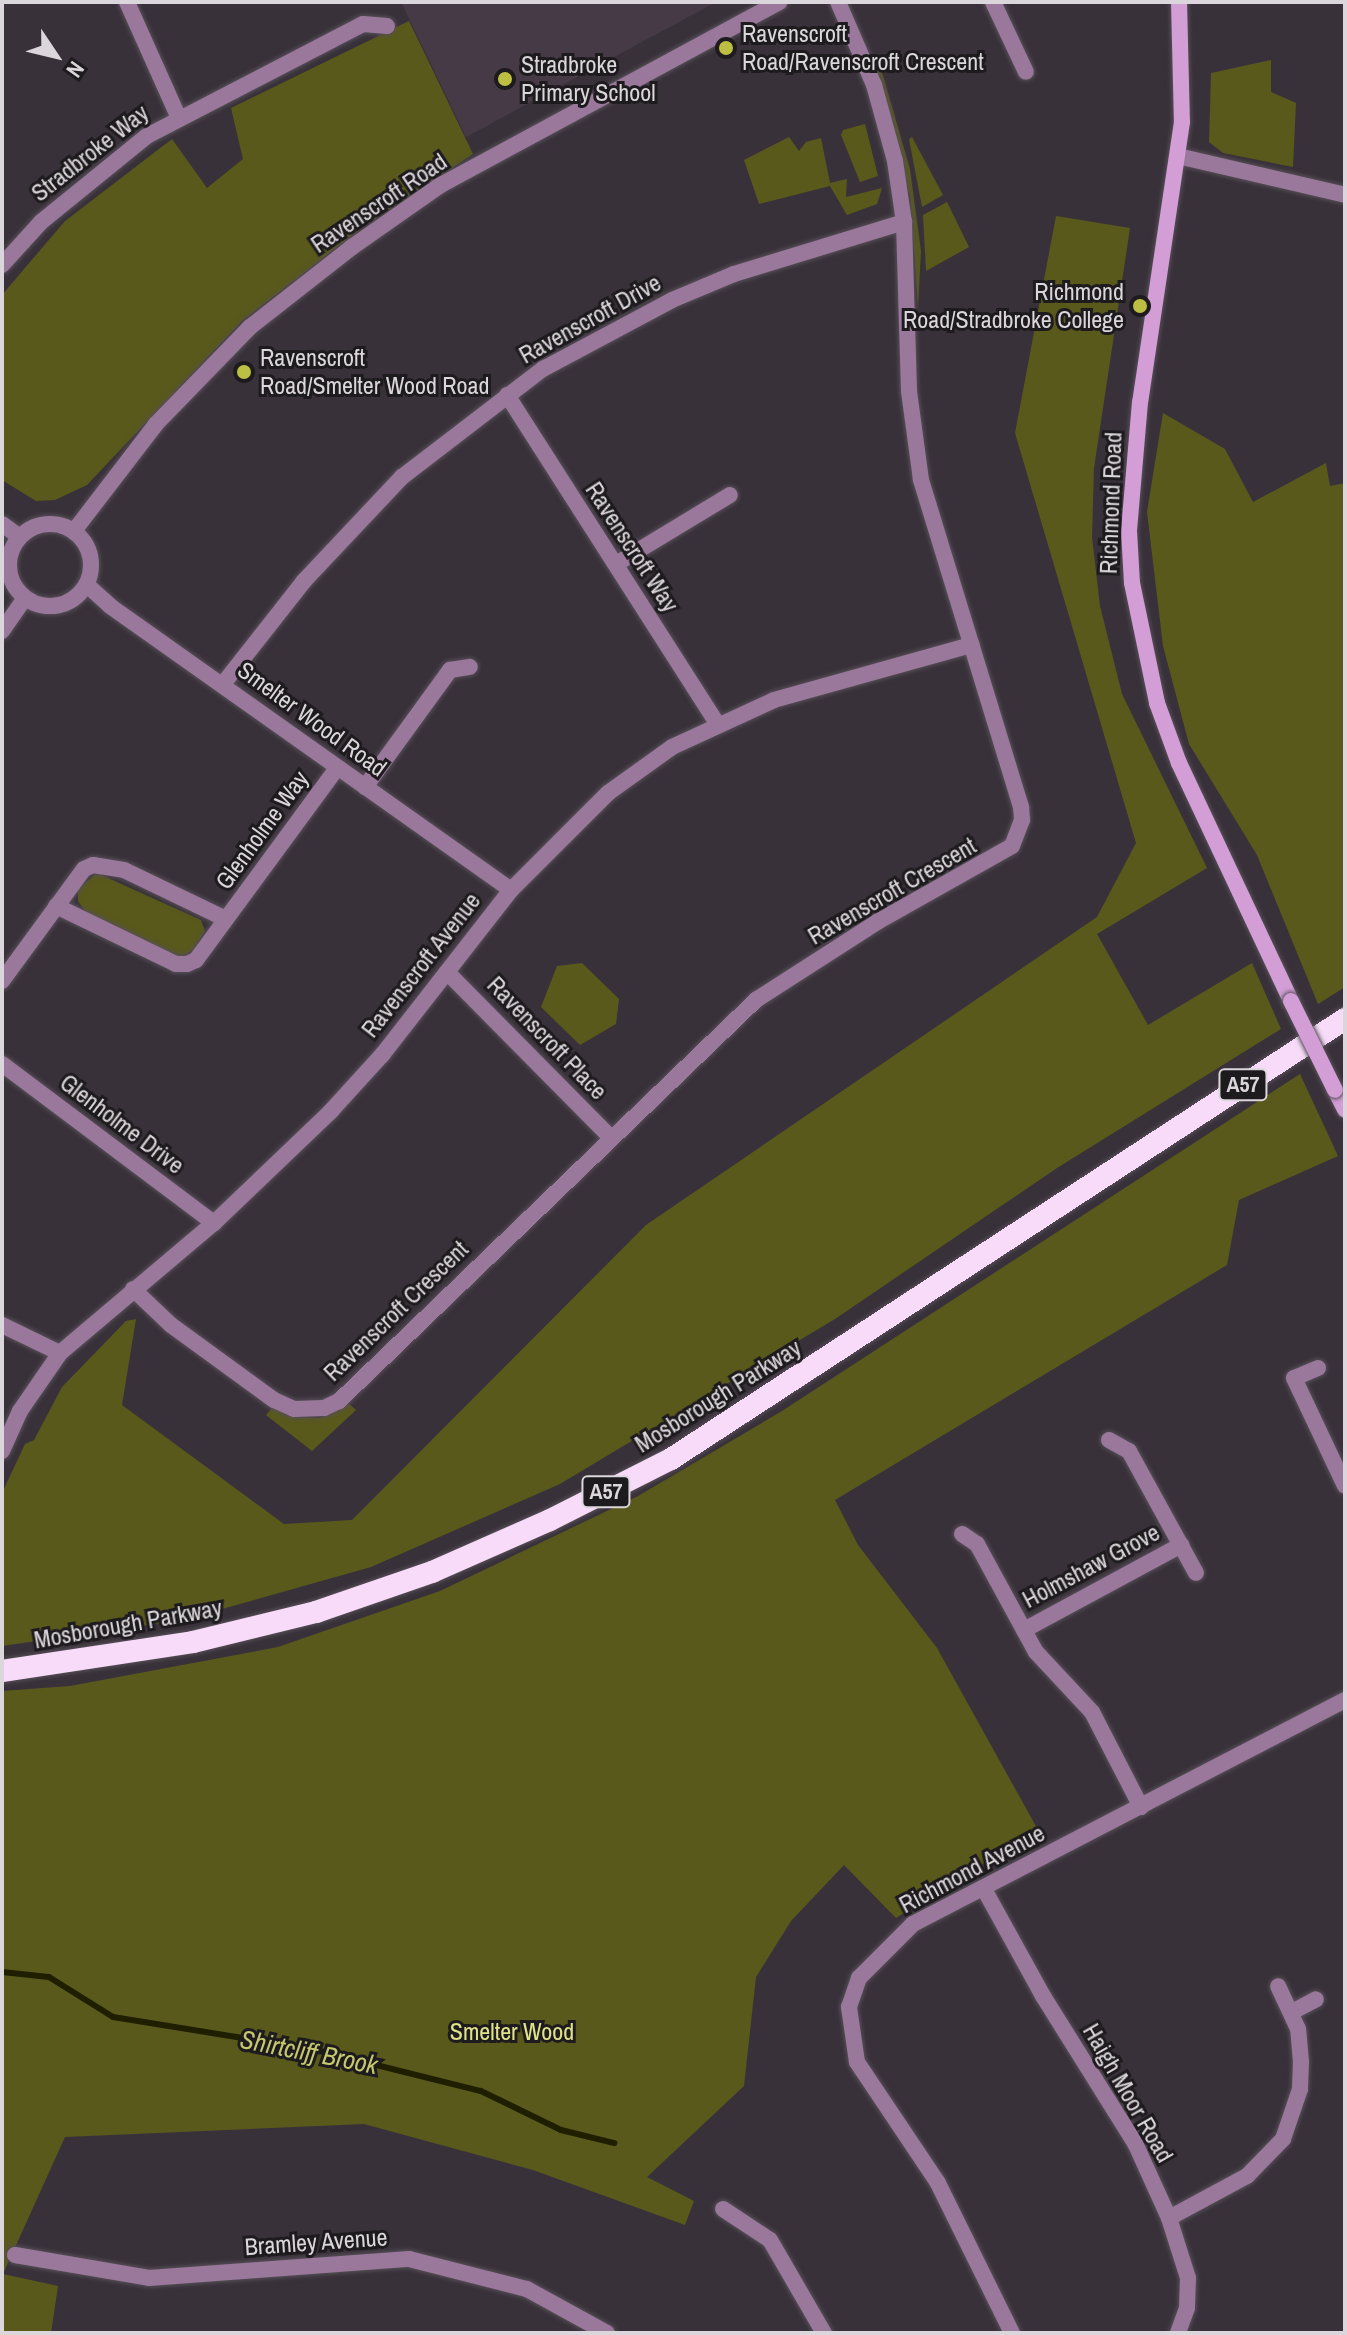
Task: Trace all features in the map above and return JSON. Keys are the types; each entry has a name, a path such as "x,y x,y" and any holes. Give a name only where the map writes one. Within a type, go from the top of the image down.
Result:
{"highway":[{"name":"Mosborough Parkway","path":"2,1671 193,1642 316,1612 432,1572 550,1520 671,1459 1345,1019"}],"main road":[{"name":"Richmond Road","path":"1179,2 1184,76 1178,156 1140,402 1129,531 1132,583 1147,666 1179,763 1345,1110"}],"street":[{"name":"Stradbroke Way","path":"127,2 178,116"},
{"name":"Ravenscroft Road","path":"74,531 156,424 250,327 352,247 439,186 780,2"},
{"name":"Ravenscroft Crescent","path":"133,1289 171,1325 274,1400 294,1409 324,1408 339,1401 756,1000 877,922 1012,846 1021,807 917,456 909,391 904,222 895,161 874,85 838,2"},
{"path":"993,2 1026,72"},
{"name":"Stradbroke Way","path":"2,265 102,168 178,116 363,24 387,26"},
{"path":"1178,156 1345,195"},
{"name":"Ravenscroft Drive","path":"223,684 349,531 402,477 556,361 672,300 816,246 904,222"},
{"name":"Ravenscroft Way","path":"507,395 717,724"},
{"path":"616,564 730,495"},
{"path":"2,524 20,537"},
{"path":"49,524 74,531 91,557 87,585 62,605 48,606 25,598 9,570 20,537 49,524"},
{"name":"Smelter Wood Road","path":"87,585 337,768 511,890"},
{"path":"2,631 25,598"},
{"name":"Ravenscroft Avenue","path":"2,1451 20,1411 60,1353 214,1223 331,1111 511,890 608,793 672,747 774,700 971,645"},
{"path":"365,787 450,670 470,667"},
{"name":"Glenholme Way","path":"56,906 176,964 196,960 337,768"},
{"name":"Glenholme Way","path":"2,981 84,869 106,864 226,919"},
{"name":"Ravenscroft Place","path":"447,972 611,1138"},
{"name":"Glenholme Drive","path":"2,1064 214,1223"},
{"path":"2,1325 37,1338 60,1353"},
{"path":"1318,1368 1294,1378 1345,1486"},
{"name":"Holmshaw Grove","path":"1109,1440 1129,1451 1196,1573"},
{"path":"962,1534 977,1544 1024,1630 1049,1668 1077,1691 1092,1712 1141,1807"},
{"name":"Holmshaw Grove","path":"1024,1630 1181,1545"},
{"name":"Richmond Avenue","path":"1012,2333 964,2230 857,2062 850,2036 849,2007 859,1978 880,1952 913,1924 1345,1700"},
{"name":"Haigh Moor Road","path":"984,1889 1043,1996 1135,2143 1169,2218 1188,2278 1187,2308 1178,2333"},
{"path":"1169,2218 1247,2176 1283,2139 1300,2089 1301,2062 1292,2012 1278,1986"},
{"path":"1292,2012 1316,1999"},
{"path":"723,2209 770,2240 824,2333"},
{"name":"Bramley Avenue","path":"15,2255 149,2278 409,2259 527,2289 607,2333"}],"shaded area":[{"name":"Stradbroke Primary School","path":"401,2 716,2 466,137"}],"green space":[{"path":"409,21 473,154 366,225 242,321 87,485 55,500 36,501 2,480 2,295 65,221 172,139 207,188 243,159 231,108"},
{"path":"877,55 910,169 921,251 918,308 910,196 872,57"},
{"path":"1271,60 1271,92 1296,103 1293,167 1223,153 1209,142 1211,73"},
{"path":"865,124 878,176 860,182 841,135 843,130"},
{"path":"789,137 799,151 806,142 821,138 830,183 847,179 846,197 882,188 877,204 847,215 830,186 759,204 744,160"},
{"path":"912,137 943,195 922,207 909,139"},
{"path":"947,202 969,247 926,271 923,215"},
{"path":"1056,216 1130,228 1094,468 1092,537 1100,606 1122,694 1207,868 1097,934 1148,1025 1252,963 1281,1029 1057,1168 835,1319 560,1484 371,1567 183,1620 2,1646 2,1493 25,1444 34,1440 62,1387 126,1321 136,1319 122,1405 284,1524 352,1520 646,1225 1097,917 1136,843 1015,433"},
{"path":"1163,413 1225,449 1253,502 1326,463 1330,486 1345,483 1345,987 1318,1004 1257,855 1189,744 1163,646 1147,512"},
{"path":"97,873 201,920 205,931 193,950 181,958 87,914 78,901 78,889"},
{"path":"582,963 619,999 616,1024 580,1045 541,1007 557,966"},
{"name":"Smelter Wood","path":"1300,1074 1338,1156 1239,1200 1227,1265 835,1500 858,1545 937,1648 1038,1830 896,1918 844,1865 791,1921 756,1977 744,2086 647,2177 694,2201 685,2225 533,2170 364,2124 65,2137 3,2274 58,2286 51,2333 2,2333 2,1691 70,1686 278,1647 440,1591 638,1496 782,1411"},
{"path":"349,1404 356,1410 312,1451 266,1415 272,1408 293,1417 320,1418"}],"waterway":[{"name":"Shirtcliff Brook","path":"2,1972 49,1977 113,2017 316,2050 481,2091 561,2130 614,2143"}],"place":[{"name":"Ravenscroft Road/Ravenscroft Crescent","path":"726,48"},
{"name":"Stradbroke Primary School","path":"505,79"},
{"name":"Richmond Road/Stradbroke College","path":"1140,306"},
{"name":"Ravenscroft Road/Smelter Wood Road","path":"244,372"}]}
